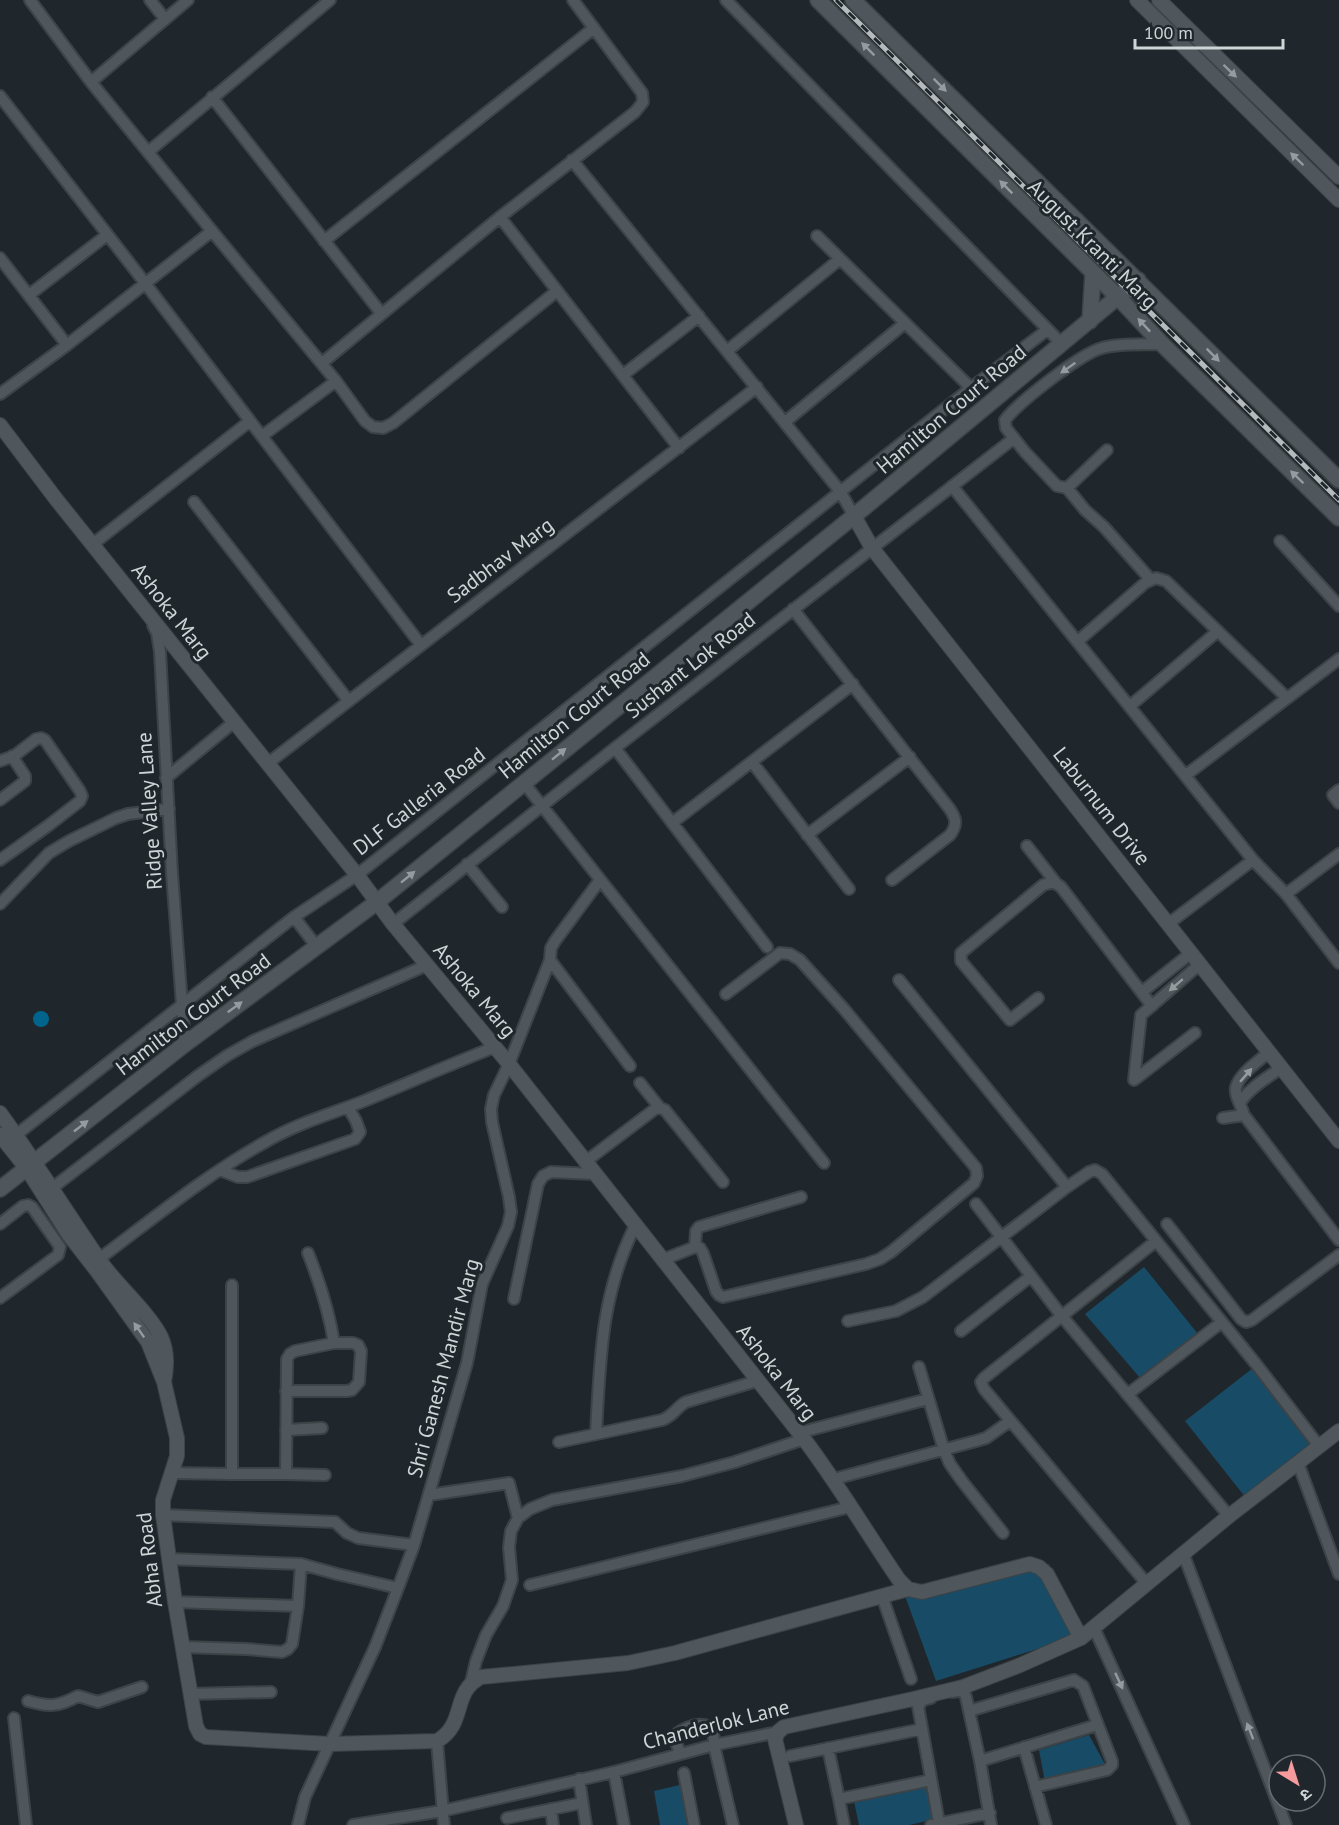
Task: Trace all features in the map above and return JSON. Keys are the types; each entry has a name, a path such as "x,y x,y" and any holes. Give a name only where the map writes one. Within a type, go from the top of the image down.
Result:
{"main road":[{"name":"August Kranti Marg","path":"818,0 1339,518"},
{"name":"August Kranti Marg","path":"853,0 1339,480"},
{"path":"1090,321 1093,273"},
{"name":"Hamilton Court Road","path":"0,1189 184,1044 377,902 854,516 1138,280"}],"street":[{"path":"30,0 91,82 322,363 365,421 373,427 383,428 393,423 557,291"},
{"path":"150,0 165,20"},
{"path":"91,82 188,0"},
{"path":"148,152 330,0"},
{"path":"322,363 500,217 635,112 643,102 642,93 573,0"},
{"path":"726,0 1062,344"},
{"path":"1137,0 1339,200"},
{"path":"1159,0 1339,177"},
{"path":"324,241 594,28"},
{"path":"0,96 421,645"},
{"path":"213,97 381,313"},
{"name":"Laburnum Drive","path":"572,160 840,491 872,548 1339,1141"},
{"path":"500,217 679,448"},
{"path":"0,394 67,345 212,231"},
{"path":"29,296 107,235"},
{"path":"817,236 971,388"},
{"path":"0,258 67,345"},
{"path":"727,351 840,259"},
{"path":"623,375 699,315"},
{"path":"785,422 905,323"},
{"name":"DLF Galleria Road","path":"16,1135 294,917 357,875 840,491 1047,330"},
{"path":"1152,580 1067,488 1057,486 1013,439 1006,428 1005,420 1009,414 1054,377 1089,353 1102,348 1162,344"},
{"path":"262,436 336,381"},
{"name":"Sadbhav Marg","path":"267,764 757,387"},
{"path":"93,544 250,420"},
{"name":"Ashoka Marg","path":"0,425 357,875 393,924 509,1064 801,1436 834,1479 899,1580 908,1589"},
{"name":"Sushant Lok Road","path":"393,924 615,748 1013,439"},
{"path":"1067,488 1107,450"},
{"path":"952,486 1253,860 1286,894 1339,963"},
{"path":"194,502 348,700"},
{"path":"1280,541 1339,606"},
{"path":"1078,641 1145,583 1156,578 1166,581 1287,698"},
{"path":"794,609 949,807 956,822 950,834 892,879"},
{"name":"Ridge Valley Lane","path":"150,616 157,633 160,652 184,1044"},
{"path":"1130,706 1218,631"},
{"path":"1186,775 1339,659"},
{"path":"672,823 853,684"},
{"path":"166,778 234,722"},
{"path":"0,761 41,738 51,749 82,796 80,801 0,860"},
{"path":"615,748 767,947"},
{"path":"0,800 25,781 25,776 12,756"},
{"path":"807,835 910,757"},
{"path":"752,762 849,889"},
{"path":"524,783 824,1163"},
{"path":"1339,790 1333,795 1339,803"},
{"path":"0,904 49,853 69,841 122,816 168,809"},
{"path":"1027,846 1152,1006"},
{"path":"1286,894 1339,854"},
{"path":"1168,924 1253,860"},
{"path":"467,864 502,907"},
{"name":"Shri Ganesh Mandir Marg","path":"398,1588 414,1545 467,1363 482,1284 508,1226 511,1212 492,1122 491,1108 494,1095 509,1064 550,960 551,948 600,880"},
{"path":"1038,998 1010,1020 961,961 961,953 1043,885 1056,883"},
{"path":"294,917 317,948"},
{"path":"662,1260 695,1247 700,1248 716,1291 723,1297 866,1264 891,1252 974,1183 977,1176 976,1168 800,960 790,954 780,953 726,994"},
{"path":"1142,992 1196,959"},
{"path":"1196,959 1141,1015 1134,1080 1196,1033"},
{"path":"550,960 630,1066"},
{"path":"51,1189 228,1055 253,1041 427,965"},
{"path":"899,980 1067,1187"},
{"path":"99,1259 220,1170 268,1140 307,1122 495,1047"},
{"path":"1269,1052 1245,1074 1236,1086 1244,1115 1339,1240"},
{"path":"1240,1103 1255,1087 1281,1068"},
{"path":"640,1083 723,1182"},
{"path":"220,1170 238,1177 247,1177 356,1138 360,1132 348,1107"},
{"path":"585,1162 655,1109 660,1108"},
{"path":"0,1113 16,1135 31,1166"},
{"path":"1223,1118 1244,1115"},
{"path":"0,1135 31,1166"},
{"name":"Abha Road","path":"31,1166 51,1189 99,1259 153,1325 161,1338 166,1355 167,1367 164,1382"},
{"name":"Abha Road","path":"31,1166 63,1239 97,1271 148,1342 164,1382 177,1438 177,1456 163,1500 162,1515 190,1694 196,1726 200,1734 206,1737 330,1744"},
{"path":"848,1320 896,1311 912,1304 1067,1187 1095,1170 1102,1174 1156,1240 1319,1446"},
{"path":"514,1299 538,1184 543,1176 551,1172 594,1174"},
{"path":"695,1247 696,1231 699,1227 801,1197"},
{"path":"976,1204 1061,1315 1229,1516"},
{"path":"0,1224 23,1206 28,1205 63,1239 58,1256 2,1292"},
{"path":"1167,1224 1241,1319 1246,1322 1252,1320 1339,1255"},
{"path":"597,1434 603,1330 611,1288 635,1226"},
{"path":"1147,1584 1010,1421 981,1383 984,1378 1061,1315 1156,1240"},
{"path":"308,1253 327,1306 334,1343"},
{"path":"961,1331 1031,1276"},
{"path":"232,1284 232,1474"},
{"path":"1128,1394 1222,1322"},
{"path":"286,1391 352,1390 359,1382 361,1351 358,1345 334,1343 295,1351 287,1359 286,1391 286,1474"},
{"path":"919,1367 950,1464 1003,1533"},
{"path":"559,1442 662,1420 674,1413 681,1404 757,1381"},
{"path":"330,1744 437,1741 447,1736 453,1727 465,1690 471,1682 486,1635 503,1606 512,1580 509,1547 512,1531 518,1518 530,1509 552,1500 682,1476 735,1462 801,1436 928,1399"},
{"path":"834,1479 986,1438 1010,1421"},
{"path":"286,1430 322,1428"},
{"path":"1339,1431 1298,1463 1339,1574"},
{"name":"Chanderlok Lane","path":"353,1825 442,1811 614,1772 680,1753 778,1732 784,1727 913,1700 963,1686 1018,1666 1081,1638 1183,1553 1298,1463"},
{"path":"172,1473 325,1475"},
{"path":"429,1495 509,1483 518,1518"},
{"path":"530,1585 850,1507"},
{"path":"162,1515 335,1522 347,1533 358,1538 414,1545"},
{"path":"1327,1541 1339,1558"},
{"path":"1183,1553 1286,1825"},
{"path":"169,1559 301,1564 398,1588 375,1647 305,1797 298,1825"},
{"path":"182,1647 282,1652 288,1649 292,1644 298,1606 301,1564"},
{"path":"471,1682 481,1677 628,1664 908,1589 922,1592 1030,1564 1039,1567 1047,1574 1081,1638"},
{"path":"882,1596 911,1679"},
{"path":"175,1602 298,1606"},
{"path":"1094,1628 1184,1825"},
{"path":"969,1711 1074,1680 1083,1686 1112,1765 1107,1770 1035,1787"},
{"path":"28,1701 44,1706 62,1705 78,1696 98,1702 142,1687"},
{"path":"990,1813 935,1824 931,1780 918,1706 923,1700 958,1691 964,1692 980,1761 990,1813 992,1825"},
{"path":"190,1694 271,1692"},
{"path":"14,1718 26,1825"},
{"path":"680,1753 674,1737 678,1732 683,1728 703,1725 710,1727 733,1825"},
{"path":"980,1761 1097,1725"},
{"path":"790,1756 922,1728"},
{"path":"778,1732 775,1739 796,1825"},
{"path":"437,1741 444,1825"},
{"path":"828,1748 844,1825"},
{"path":"1024,1748 1046,1825"},
{"path":"614,1772 624,1825"},
{"path":"684,1773 694,1825"},
{"path":"579,1779 586,1825"},
{"path":"839,1799 931,1780"},
{"path":"507,1818 582,1803"},
{"path":"551,1809 553,1825"}],"shaded area":[{"path":"38,1011 44,1011 49,1019 47,1025 38,1027 33,1022 33,1016"},
{"path":"1144,1267 1198,1334 1141,1379 1085,1314"},
{"path":"1253,1368 1314,1445 1246,1498 1185,1421"},
{"path":"1049,1564 1072,1638 936,1681 905,1596"},
{"path":"1089,1735 1106,1766 1045,1782 1039,1750"},
{"path":"680,1785 689,1825 660,1825 654,1791"},
{"path":"929,1785 936,1819 909,1825 859,1825 854,1801"}],"railway":[{"path":"836,0 1339,500"}]}
